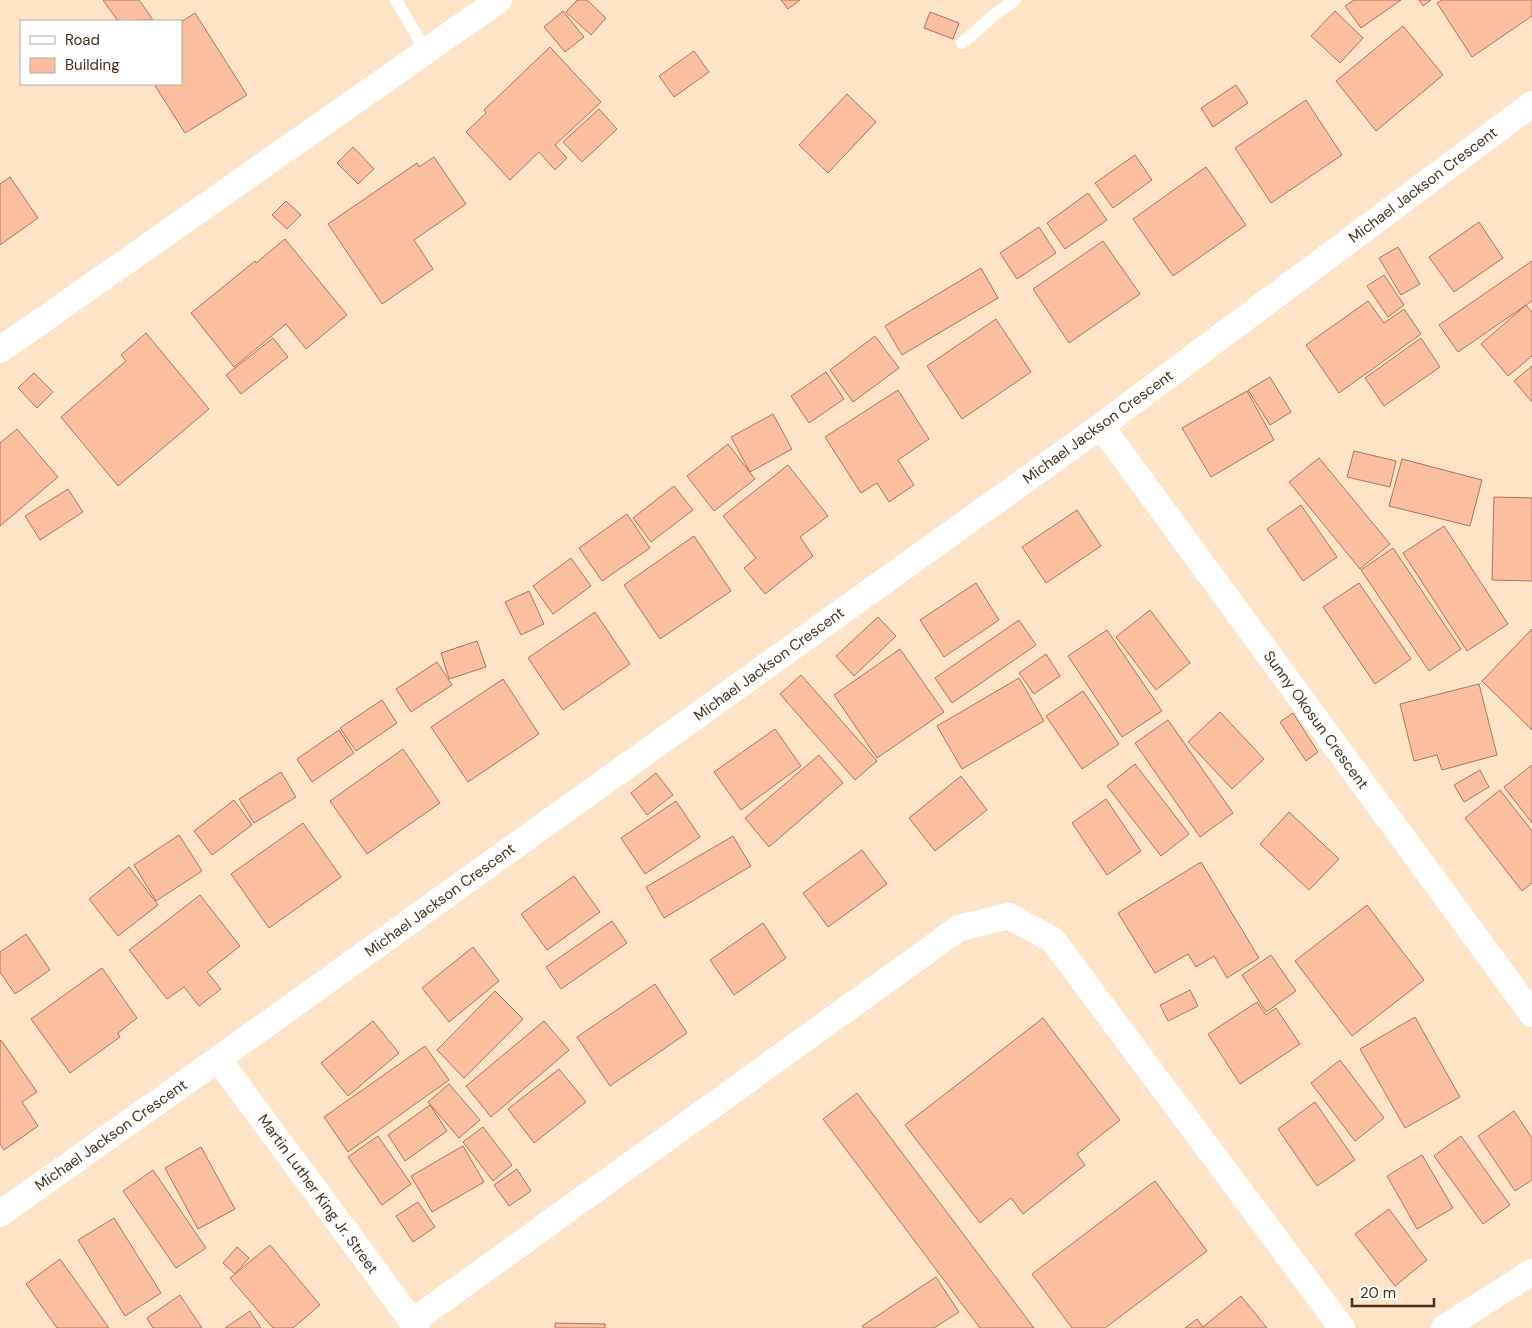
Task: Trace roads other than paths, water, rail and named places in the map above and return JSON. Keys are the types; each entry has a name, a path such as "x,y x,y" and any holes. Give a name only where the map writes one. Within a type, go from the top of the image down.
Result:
{"street":[{"path":"0,350 499,0"},
{"name":"Michael Jackson Crescent","path":"0,1214 1101,426 1532,104"},
{"name":"Sunny Okosun Crescent","path":"1101,426 1532,1014"},
{"path":"415,1325 959,928 1009,916 1053,940 1342,1328"},
{"name":"Martin Luther King Jr. Street","path":"218,1059 415,1325"},
{"path":"1444,1328 1532,1272"}],"lane":[{"path":"396,0 426,51"},
{"path":"962,43 998,12 1016,0"}]}
